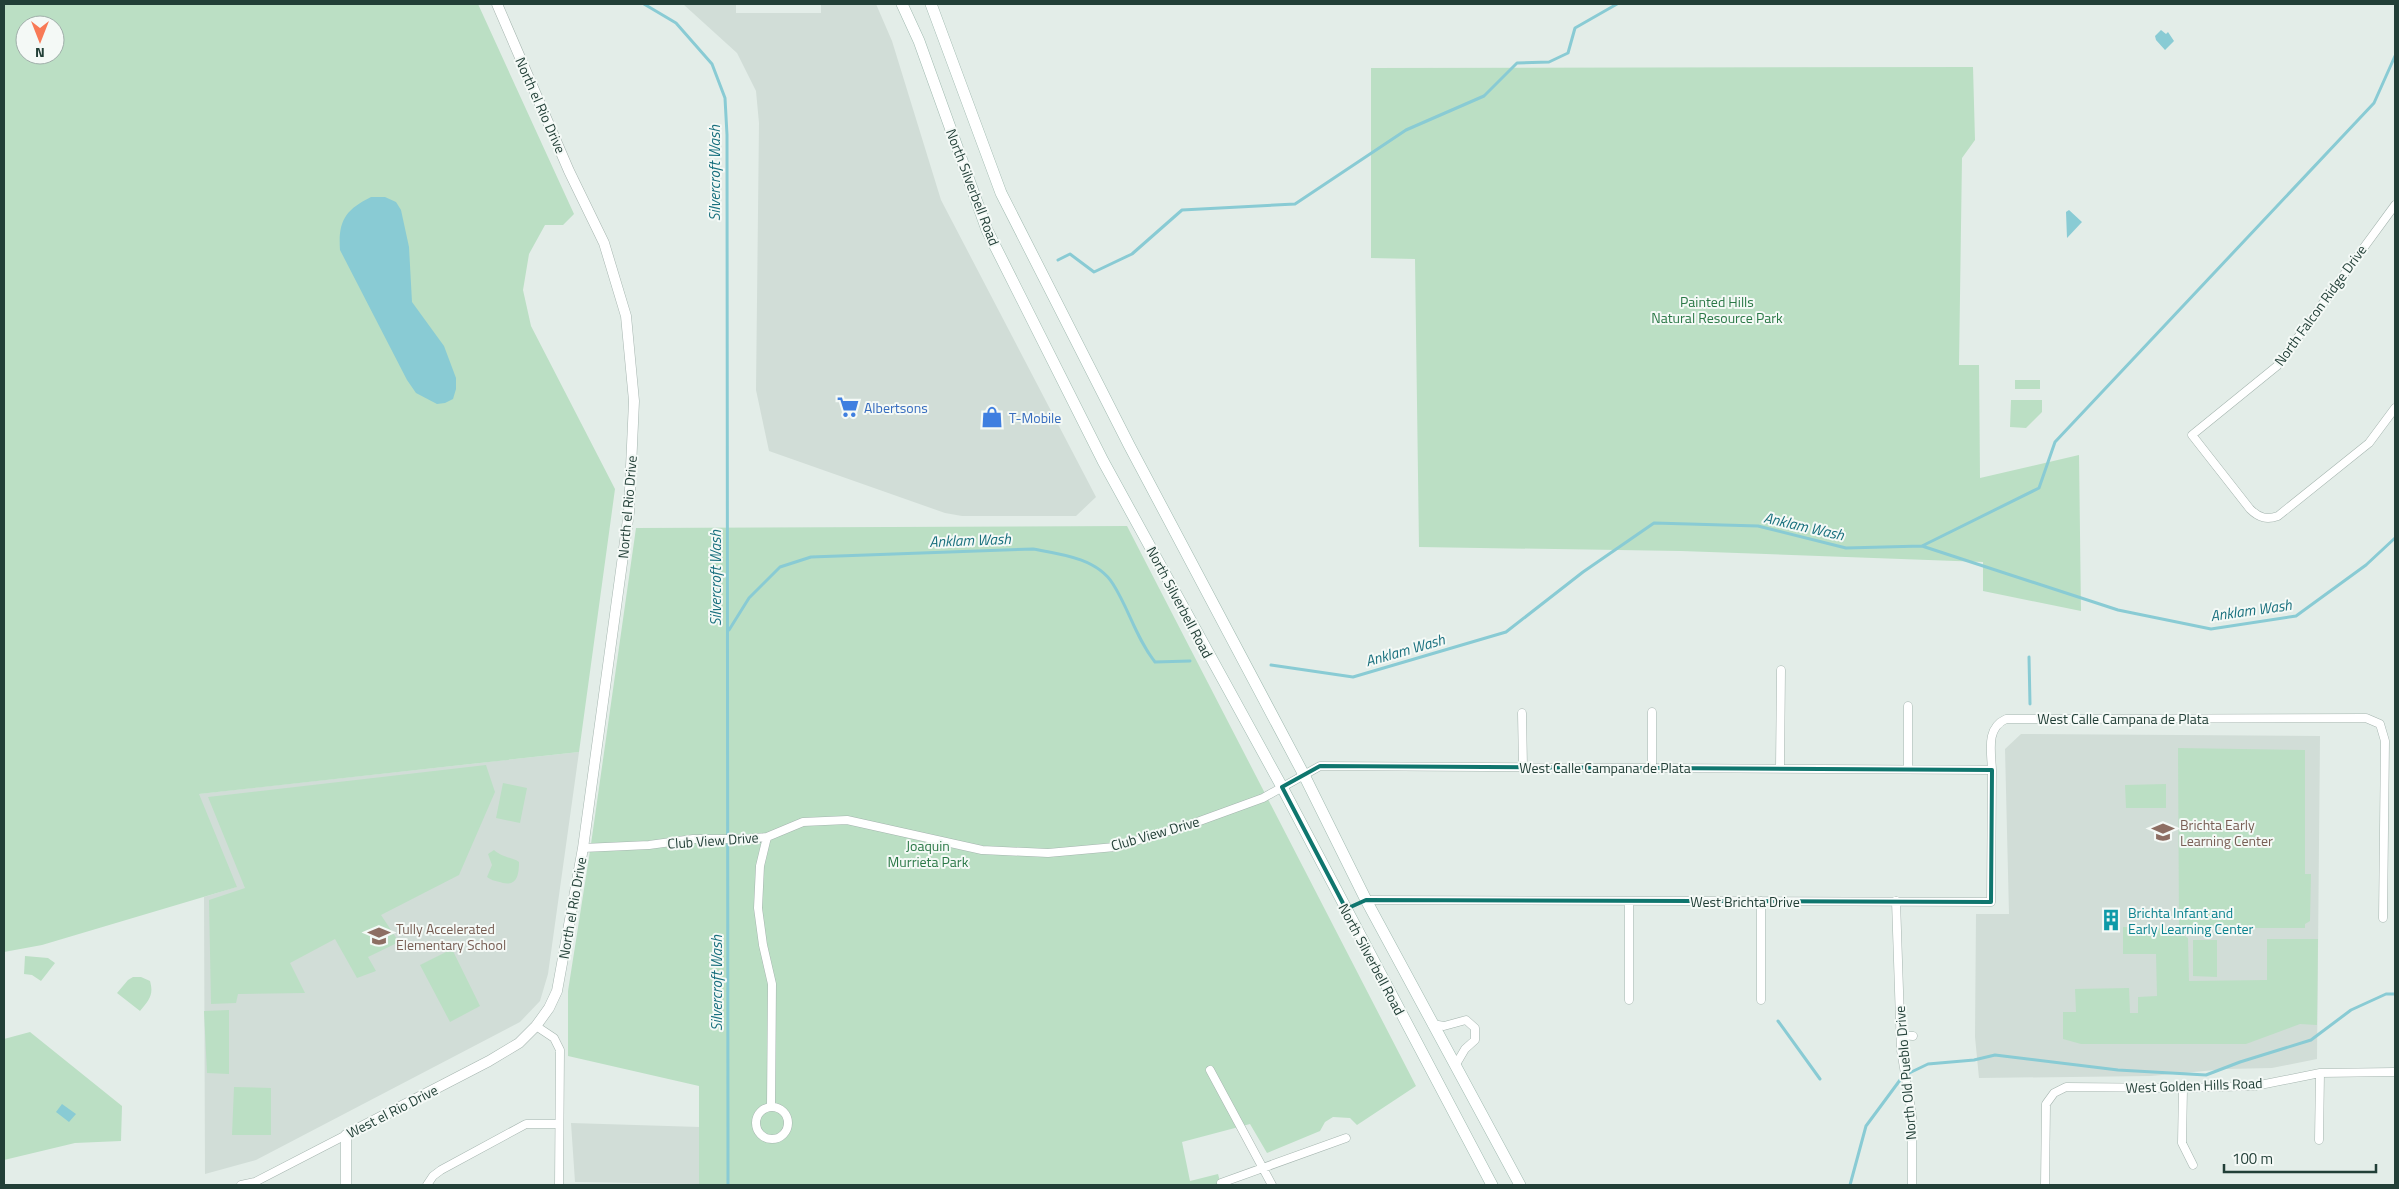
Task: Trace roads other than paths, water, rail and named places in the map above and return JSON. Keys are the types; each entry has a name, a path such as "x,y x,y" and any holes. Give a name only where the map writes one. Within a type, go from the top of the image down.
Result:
{"main road":[{"name":"North Silverbell Road","path":"902,4 919,41 987,230 1103,461 1282,787 1492,1185"},
{"name":"North Silverbell Road","path":"931,4 1001,192 1129,445 1304,775 1366,900 1520,1185"},
{"path":"1346,909 1366,900"}],"street":[{"name":"North el Rio Drive","path":"497,4 570,171 604,243 626,316 634,401 629,512 583,848 559,986 550,1008 536,1026"},
{"name":"North Falcon Ridge Drive","path":"2266,519 2255,514 2250,509 2192,435 2277,366 2395,205"},
{"path":"2266,528 2266,519 2278,516 2369,443 2395,408"},
{"path":"1780,768 1781,670"},
{"path":"1908,706 1908,768"},
{"path":"1652,712 1652,768"},
{"path":"1522,713 1523,767"},
{"name":"West Calle Campana de Plata","path":"1304,775 1320,766 1992,770 1992,730 1998,723 2006,719 2366,718 2381,725 2384,741 2383,918"},
{"name":"West Brichta Drive","path":"1366,900 1991,902 1992,770"},
{"name":"Club View Drive","path":"583,848 767,837 803,822 847,820 982,850 1048,853 1105,848 1186,826 1264,797 1304,775"},
{"path":"767,837 760,866 758,908 763,945 772,984 771,1107"},
{"path":"1629,901 1629,1000"},
{"path":"1761,901 1761,1000"},
{"name":"North Old Pueblo Drive","path":"1896,902 1900,1035 1912,1115 1912,1185"},
{"path":"1432,1024 1444,1026 1466,1020 1476,1028 1475,1040 1464,1049 1455,1066"},
{"path":"536,1026 554,1038 560,1050 559,1185"},
{"name":"West el Rio Drive","path":"241,1185 255,1182 489,1061 519,1043 536,1026"},
{"path":"1900,1035 1913,1036"},
{"path":"1210,1070 1272,1185"},
{"name":"West Golden Hills Road","path":"2045,1185 2046,1104 2054,1093 2066,1087 2183,1088 2255,1086 2320,1073 2395,1072"},
{"path":"2319,1140 2320,1073"},
{"path":"2183,1088 2182,1143 2193,1165"},
{"path":"771,1107 785,1113 788,1122 782,1136 772,1139 762,1136 756,1126 761,1111 771,1107"},
{"path":"429,1182 441,1170 526,1124 559,1124"},
{"path":"346,1135 346,1185"},
{"path":"1221,1183 1346,1138"}],"water":[{"path":"2161,30 2166,34 2168,32 2174,41 2165,50 2156,40 2155,36"},
{"path":"371,197 385,197 396,202 401,210 409,247 412,302 444,346 456,378 456,389 453,399 445,403 437,404 416,393 407,380 340,250 340,231 345,218 355,207"},
{"path":"2069,210 2082,222 2067,238 2066,212"},
{"path":"62,1104 76,1114 69,1122 56,1112"}],"waterway":[{"name":"Silvercroft Wash","path":"644,4 676,23 712,64 725,98 727,135 728,1185"},
{"path":"1058,260 1070,254 1094,272 1132,254 1182,210 1295,204 1406,130 1484,96 1517,63 1549,62 1568,53 1575,28 1617,4"},
{"path":"1922,546 2039,488 2055,442 2374,103 2395,56"},
{"name":"Anklam Wash","path":"1271,665 1353,677 1506,632 1583,572 1654,523 1758,526 1846,548 1922,546 2118,610 2211,629 2296,616 2366,565 2395,538"},
{"name":"Anklam Wash","path":"729,630 749,598 780,567 811,557 1033,549 1077,559 1098,568 1113,584 1148,653 1155,662 1190,661"},
{"path":"2029,657 2030,704"},
{"path":"1850,1185 1866,1126 1903,1076 1928,1064 1974,1060 1995,1055 2118,1070 2206,1075 2240,1062 2311,1040 2351,1010 2386,994 2395,994"},
{"path":"1778,1021 1820,1079"}],"place":[{"name":"Albertsons","path":"848,407"},
{"name":"T-Mobile","path":"992,417"},
{"name":"Brichta Early Learning Center","path":"2163,832"},
{"name":"Brichta Infant and Early Learning Center","path":"2111,920"},
{"name":"Tully Accelerated Elementary School","path":"379,936"}],"park label":[{"name":"Painted Hills Natural Resource Park","path":"1717,310"},
{"name":"Joaquin Murrieta Park","path":"928,854"}]}
